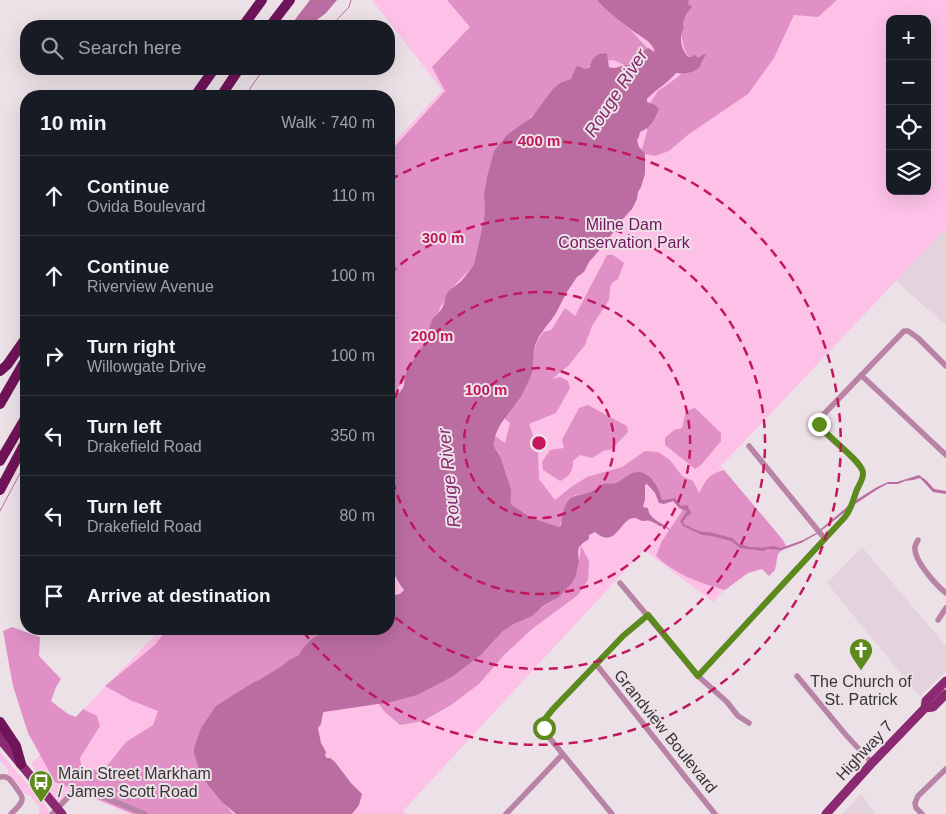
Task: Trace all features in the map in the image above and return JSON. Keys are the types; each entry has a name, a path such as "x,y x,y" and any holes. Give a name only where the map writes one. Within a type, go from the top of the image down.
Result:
{"highway":[{"path":"247,20 262,0"},
{"path":"275,20 290,0"},
{"path":"200,90 210,75"},
{"path":"225,90 235,75"},
{"path":"0,372 20,347"},
{"path":"0,404 20,369"},
{"path":"0,461 20,427"},
{"path":"0,490 20,452"},
{"path":"0,722 16,746 21,764"}],"main road":[{"name":"Highway 7","path":"826,814 925,708 926,701 946,681"},
{"name":"Highway 7","path":"925,708 933,707 946,694"},
{"path":"0,734 5,739 2,744 21,764 57,812"}],"street":[{"path":"698,676 849,512 864,473 861,466 824,432 819,424 819,420 823,415 896,338 905,331 918,338 946,366"},
{"path":"861,375 946,455"},
{"path":"749,446 825,538"},
{"path":"918,540 915,547 918,560 946,593"},
{"path":"620,582 698,676 727,702 738,716 749,723"},
{"path":"938,620 946,608"},
{"path":"612,814 545,732 544,720 623,636 648,615"},
{"name":"Grandview Boulevard","path":"596,664 715,814"},
{"path":"797,676 872,763"},
{"path":"506,814 563,754"},
{"path":"922,814 916,808 915,803 918,796 946,769"},
{"path":"0,777 8,778 22,798 20,805 11,814"},
{"path":"57,812 74,791 82,789 145,814"}],"shaded area":[{"path":"447,0 597,0 627,26 651,52 639,71 613,60 588,67 538,110 498,150 489,169 483,230 474,265 451,289 440,308 427,346 412,371 395,391 395,146 445,91 432,67 470,27"},
{"path":"686,0 837,0 818,17 794,15 774,58 748,94 689,134 669,151 655,156 641,153 647,131 646,109 658,91 679,76 691,61 684,46 681,31"},
{"path":"946,228 946,325 896,281"},
{"path":"607,255 613,255 624,263 618,279 612,283 609,300 592,326 585,345 569,365 552,379 560,377 568,381 570,388 556,413 529,424 538,449 539,479 555,500 587,477 622,467 645,451 658,452 670,460 682,476 693,481 699,493 708,478 724,470 786,546 778,554 775,570 769,576 762,569 748,573 725,590 689,578 664,563 656,556 662,541 682,511 675,498 662,500 653,480 620,481 605,484 588,493 575,495 566,505 559,528 526,516 510,502 508,478 500,454 493,445 493,440 495,436 505,443 510,423 504,418 525,389 531,374 533,354 543,332 551,330 565,308 575,316"},
{"path":"588,405 627,426 628,432 612,449 603,451 592,458 580,455 573,461 573,468 570,473 560,481 543,470 542,462 550,450 564,448 562,440 579,408"},
{"path":"695,408 721,433 721,441 701,465 695,469 665,445 665,438 674,430 682,428 686,411"},
{"path":"581,546 589,561 588,580 578,595 532,629 504,655 479,684 451,705 423,721 400,725 384,711 378,703 391,702 452,677 481,655 502,632 559,597 576,576"},
{"path":"862,547 946,646 946,671 920,697 827,583"},
{"path":"12,627 20,630 20,635 40,637 39,656 61,679 51,701 68,714 76,717 83,709 97,716 100,726 80,758 82,769 103,771 126,742 153,725 158,711 130,700 105,686 155,645 162,635 331,635 213,790 233,814 134,814 55,782 28,733 13,686 3,631"},
{"path":"861,794 876,814 842,814"}],"green space":[{"name":"Milne Dam Conservation Park","path":"372,0 946,0 946,228 721,466 772,540 713,602 644,550 403,811 405,814 130,814 85,795 57,802 31,764 155,635 395,635 395,141 442,90 395,30 395,20 388,20"},
{"path":"0,752 47,807 49,810 48,814 39,814 39,806 8,775 8,770 0,761"}],"water":[{"path":"310,0 337,0 317,20 295,20"},
{"name":"Rouge River","path":"597,0 689,0 688,4 692,7 687,13 681,35 683,50 688,57 692,57 694,54 698,58 706,55 696,70 693,72 676,73 647,99 647,102 659,109 652,123 640,132 637,140 639,147 645,154 645,174 637,199 632,209 589,262 584,272 577,277 541,334 534,349 532,372 529,380 521,396 499,427 494,446 500,456 509,482 512,505 531,518 559,527 565,505 571,498 590,492 603,484 615,483 633,473 639,472 652,479 662,500 675,498 681,506 687,505 691,514 687,516 683,522 684,524 703,532 732,538 739,544 750,547 773,546 781,548 816,533 853,502 888,482 897,482 919,475 934,489 946,491 946,494 933,492 920,478 898,484 887,484 855,504 817,534 801,543 782,550 768,549 763,551 740,548 731,541 702,535 683,526 680,521 687,511 679,508 673,501 664,504 659,503 655,493 647,484 645,485 643,507 648,508 654,519 670,530 650,521 642,521 635,518 630,519 608,538 602,537 595,532 589,535 589,539 579,547 579,562 576,576 559,597 543,606 532,616 502,632 481,655 452,677 417,695 391,702 323,713 321,724 318,728 321,743 326,752 325,756 335,762 362,794 359,805 352,814 236,814 221,801 204,780 194,753 201,728 216,706 299,655 313,638 320,635 395,635 395,595 400,594 404,590 395,576 395,396 403,389 408,369 426,340 431,322 442,308 447,294 474,265 484,220 484,196 487,177 494,151 507,135 532,117 553,89 560,83 571,79 576,67 585,69 590,67 592,61 600,54 607,54 609,67 632,66 643,62 644,51 648,48 655,52 649,42"}],"waterway":[{"path":"337,20 349,7 351,0"},
{"path":"249,90 260,75"},
{"path":"0,511 20,473"}],"place":[{"name":"The Church of St. Patrick","path":"861,671"},
{"name":"Main Street Markham / James Scott Road","path":"41,803"}],"route":[{"path":"544,728 544,720 553,709 623,636 648,615 698,676 845,517 852,506 864,473 861,466 824,432 819,424"}]}
